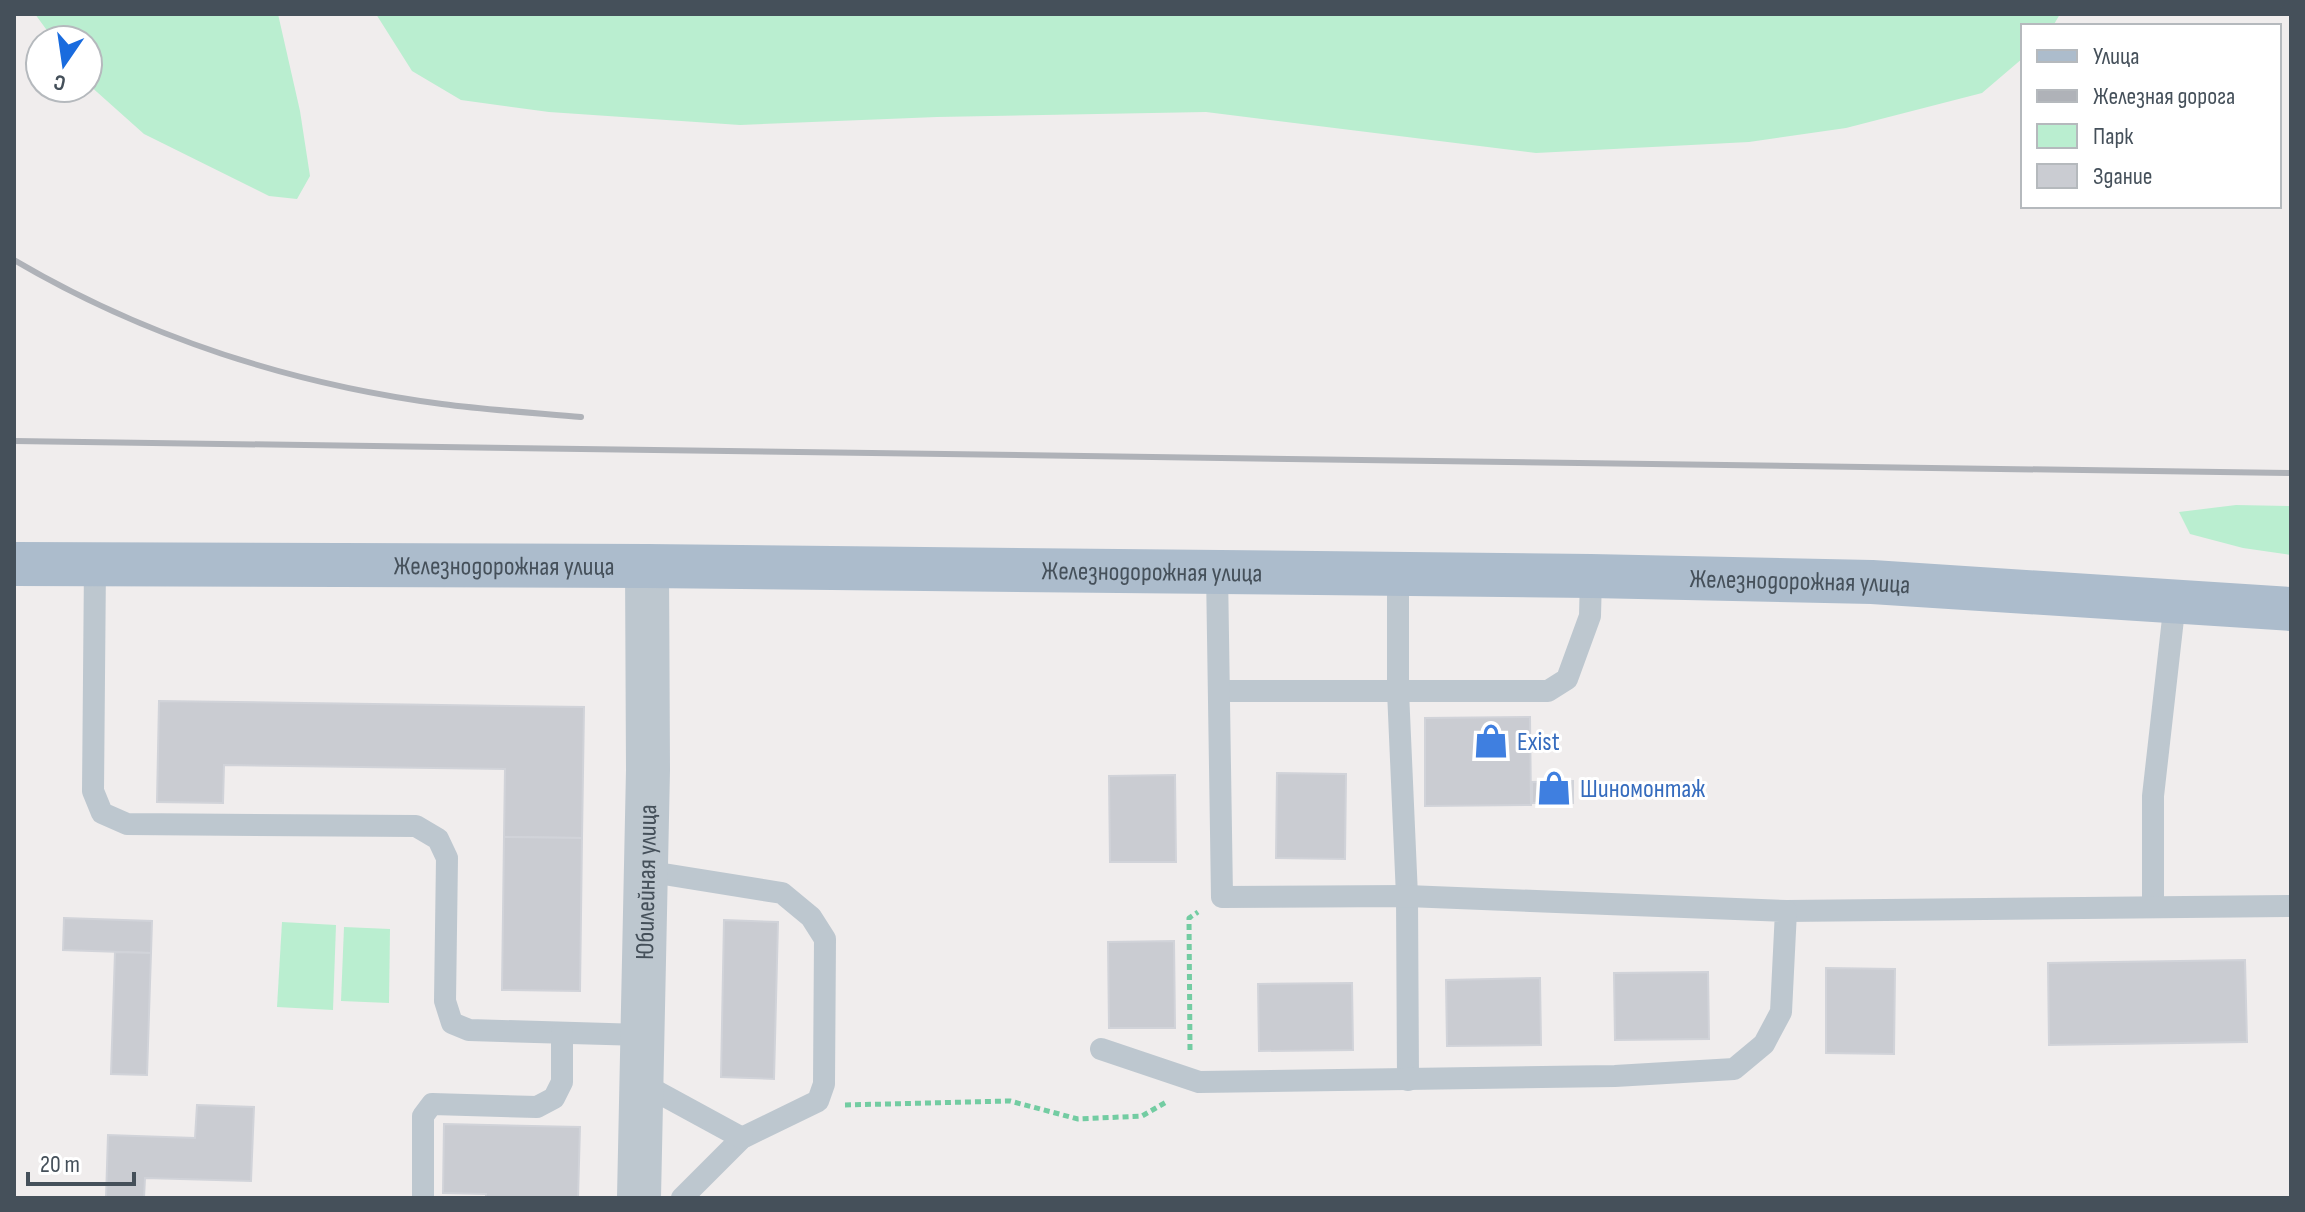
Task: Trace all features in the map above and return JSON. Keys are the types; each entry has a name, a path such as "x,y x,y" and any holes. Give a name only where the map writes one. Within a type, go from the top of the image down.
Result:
{"main road":[{"name":"Железнодорожная улица","path":"14,564 647,566 1591,576 1872,582 2291,609"}],"street":[{"name":"Юбилейная улица","path":"639,1198 647,566"}],"lane":[{"path":"95,564 93,791 102,813 127,824 416,826 438,839 447,858 445,1001 452,1023 469,1030 642,1035"},
{"path":"1217,571 1222,897 1407,896 1786,911 2291,906"},
{"path":"1398,573 1398,691 1407,896 1408,1080"},
{"path":"1220,691 1548,691 1567,679 1590,616 1591,576"},
{"path":"2153,906 2153,796 2175,601"},
{"path":"645,871 782,893 811,917 825,939 824,1084 818,1101 742,1138 682,1198"},
{"path":"1101,1049 1195,1080 1615,1076 1734,1069 1764,1044 1781,1012 1786,911"},
{"path":"423,1198 423,1116 432,1104 537,1107 546,1103 554,1098 562,1082 562,1033"},
{"path":"641,1083 742,1138"}],"path":[{"path":"836,1105 1010,1101 1078,1119 1142,1116 1195,1080 1189,918 1222,897"}],"green space":[{"path":"35,14 278,14 300,111 310,176 297,199 269,196 144,134 104,98 104,24 42,24"},
{"path":"376,14 2060,14 2054,24 2021,24 2021,60 1982,93 1846,128 1749,142 1536,153 1206,112 937,117 740,125 549,112 461,100 412,71"},
{"path":"2236,505 2291,506 2291,555 2243,548 2190,534 2179,512"},
{"path":"282,922 336,925 333,1010 277,1007"},
{"path":"344,927 390,929 389,1003 341,1001"}],"building":[{"path":"159,701 584,707 582,838 504,837 505,769 224,765 223,803 157,802"},
{"path":"1530,717 1531,805 1425,806 1425,718"},
{"path":"1277,773 1346,774 1345,859 1276,858"},
{"path":"1175,775 1176,862 1110,862 1109,776"},
{"path":"1573,781 1573,803 1532,803 1532,782"},
{"path":"504,837 582,838 580,991 502,990"},
{"path":"64,918 152,921 151,953 63,950"},
{"path":"724,920 778,922 774,1079 721,1077"},
{"path":"1174,941 1175,1028 1109,1028 1108,942"},
{"path":"115,952 151,953 147,1075 111,1074"},
{"path":"2245,960 2247,1042 2049,1045 2048,963"},
{"path":"1826,968 1895,969 1894,1054 1826,1053"},
{"path":"1708,972 1709,1039 1615,1040 1614,973"},
{"path":"1540,978 1541,1045 1447,1046 1446,980"},
{"path":"1352,983 1353,1050 1259,1051 1258,984"},
{"path":"197,1105 254,1107 251,1181 145,1178 144,1198 106,1198 108,1135 195,1138"},
{"path":"444,1124 580,1127 578,1198 486,1198 486,1194 443,1193"}],"railway":[{"path":"14,260 115,312 167,334 275,370 330,384 442,404 581,417"},
{"path":"14,441 2291,473"}],"place":[{"name":"Exist","path":"1491,741"},
{"name":"Шиномонтаж","path":"1554,788"}]}
